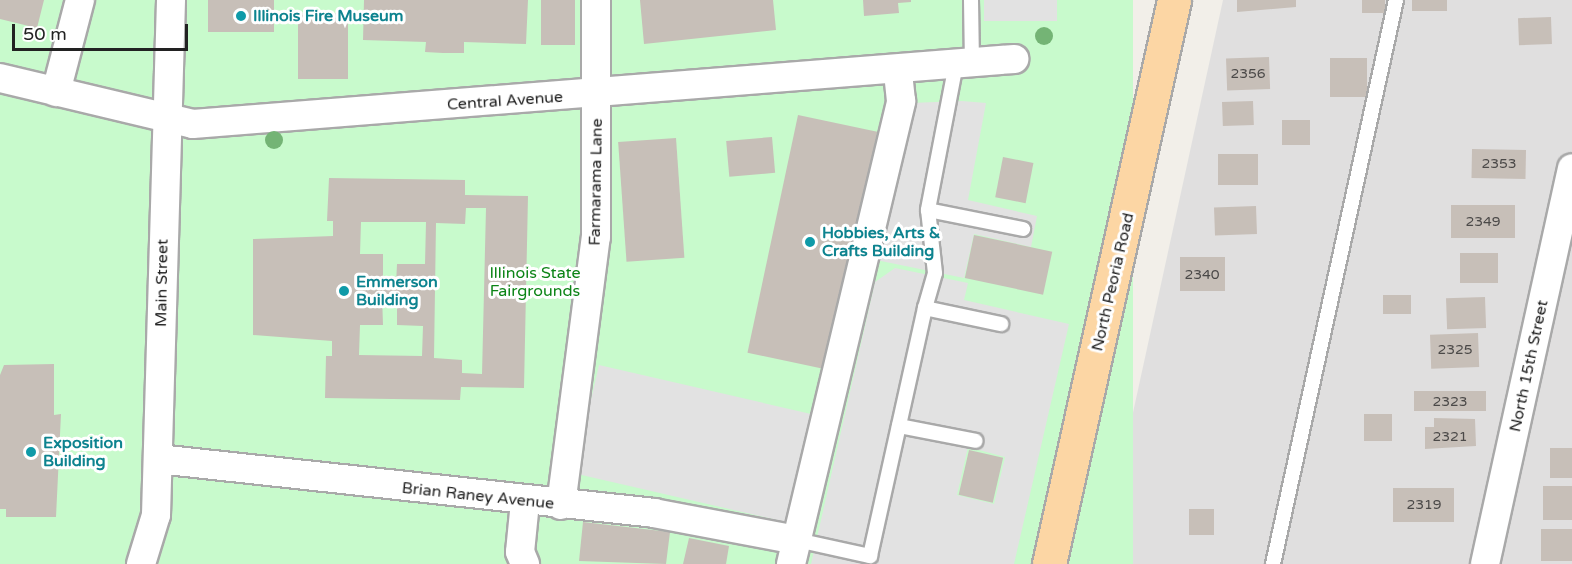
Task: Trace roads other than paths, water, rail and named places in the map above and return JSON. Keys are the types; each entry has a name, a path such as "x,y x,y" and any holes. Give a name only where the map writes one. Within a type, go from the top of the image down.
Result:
{"main road":[{"name":"North Peoria Road","path":"1049,564 1174,0"}],"street":[{"path":"56,92 80,0"},
{"name":"Main Street","path":"141,564 156,514 164,118 171,0"},
{"name":"Farmarama Lane","path":"561,505 592,290 598,93 596,0"},
{"name":"Central Avenue","path":"0,78 193,123 898,70 1014,59"},
{"path":"794,552 901,101 898,70"},
{"name":"North 15th Street","path":"1485,564 1572,168"},
{"name":"Brian Raney Avenue","path":"158,459 525,502 654,513 794,552"},
{"path":"525,502 520,552 525,564"}],"lane":[{"path":"794,552 869,560 935,273 928,210 964,63 971,0"},
{"path":"1273,564 1396,0"},
{"path":"928,210 1023,229"},
{"path":"925,309 1001,324"},
{"path":"899,426 976,441"}],"place":[{"name":"Illinois Fire Museum","path":"241,16"},
{"name":"Hobbies, Arts & Crafts Building","path":"810,242"},
{"name":"Emmerson Building","path":"344,291"},
{"name":"Exposition Building","path":"31,452"}],"park label":[{"name":"Illinois State Fairgrounds","path":"535,282"}]}
